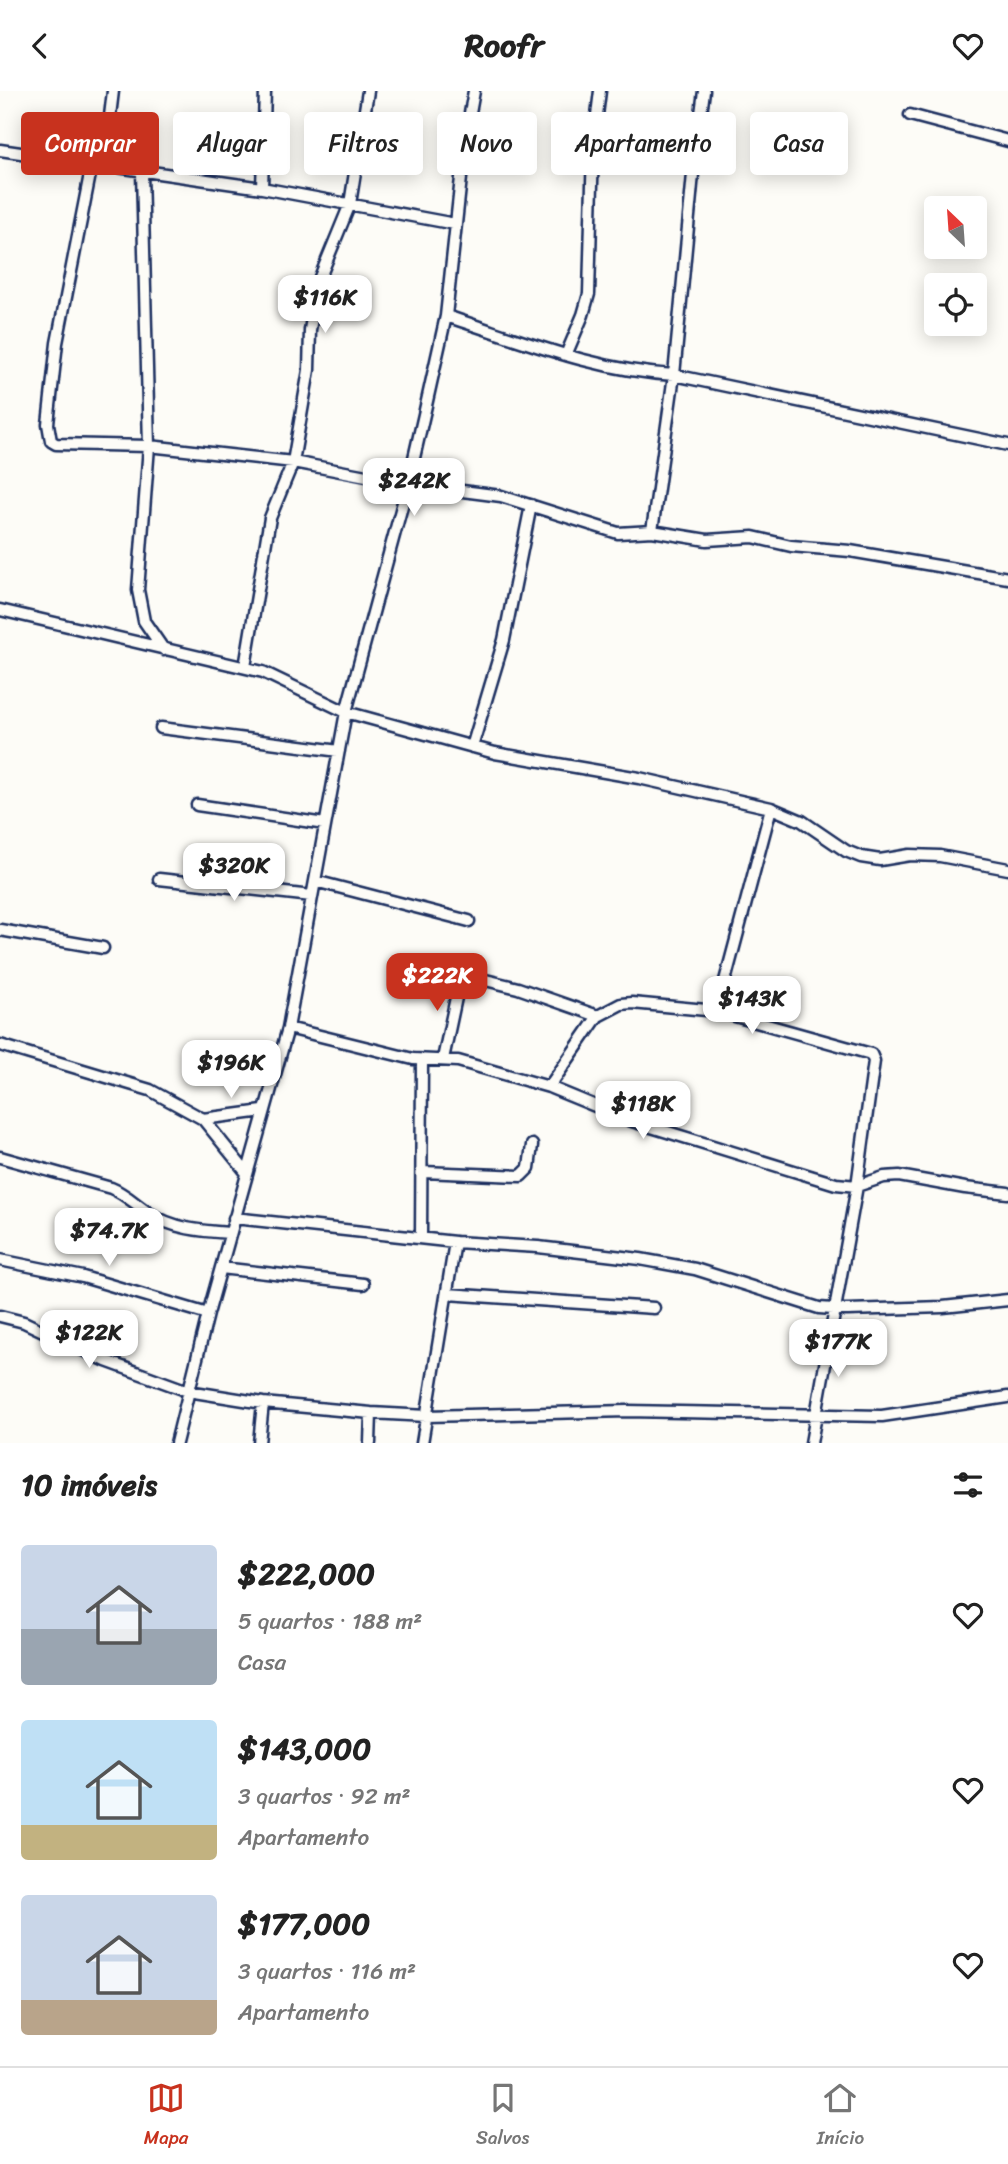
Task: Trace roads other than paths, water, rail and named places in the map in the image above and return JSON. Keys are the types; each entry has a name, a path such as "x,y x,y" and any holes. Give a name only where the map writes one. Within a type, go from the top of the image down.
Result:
{"street":[{"path":"110,112 113,91"},
{"path":"262,188 265,91"},
{"path":"244,667 270,518 293,462 309,370 310,330 318,282 350,204 368,91"},
{"path":"176,1443 246,1172 288,1028 346,712 408,484 446,316 455,224 474,91"},
{"path":"566,355 589,294 593,147 600,91"},
{"path":"652,531 674,375 693,174 704,91"},
{"path":"910,115 1008,141"},
{"path":"0,150 21,153"},
{"path":"159,174 262,188 455,224"},
{"path":"90,175 57,343 48,424 51,441 56,444 149,446 293,462 408,484 502,496 618,533 652,531 707,540 753,537 791,547 850,551 1008,578"},
{"path":"142,175 149,446 138,590 144,621 164,650"},
{"path":"446,316 611,368 674,375 1008,445"},
{"path":"472,747 504,640 531,505"},
{"path":"0,610 244,667 285,681 346,712 495,753 639,778 771,808 802,821 846,851 861,857 880,860 910,855 940,856 1008,869"},
{"path":"161,727 339,751"},
{"path":"197,805 325,824"},
{"path":"717,1011 771,808"},
{"path":"159,879 312,896"},
{"path":"315,881 469,921"},
{"path":"0,930 103,948"},
{"path":"443,1059 461,974 518,988 598,1016"},
{"path":"549,1087 598,1016 621,1004 717,1011 871,1054 874,1061 857,1185 811,1443"},
{"path":"288,1028 422,1060 458,1061 549,1087 602,1110 657,1129 836,1184 857,1185 884,1177 899,1176 1008,1193"},
{"path":"0,1045 150,1090 203,1119 246,1172"},
{"path":"421,1238 422,1060"},
{"path":"203,1119 263,1111"},
{"path":"423,1172 515,1177 526,1173 529,1168 532,1145"},
{"path":"0,1157 111,1188 121,1192 148,1213 179,1227 230,1233"},
{"path":"234,1218 455,1242 538,1247 665,1263 695,1269 819,1308 836,1310 943,1307 1008,1300"},
{"path":"422,1443 455,1242"},
{"path":"0,1261 83,1277 208,1314"},
{"path":"221,1268 363,1284"},
{"path":"447,1294 654,1308"},
{"path":"0,1316 18,1319 107,1361 188,1391 263,1403 370,1413 427,1416 587,1411 882,1416 1008,1397"},
{"path":"259,1443 263,1403"},
{"path":"370,1413 370,1443"}]}
